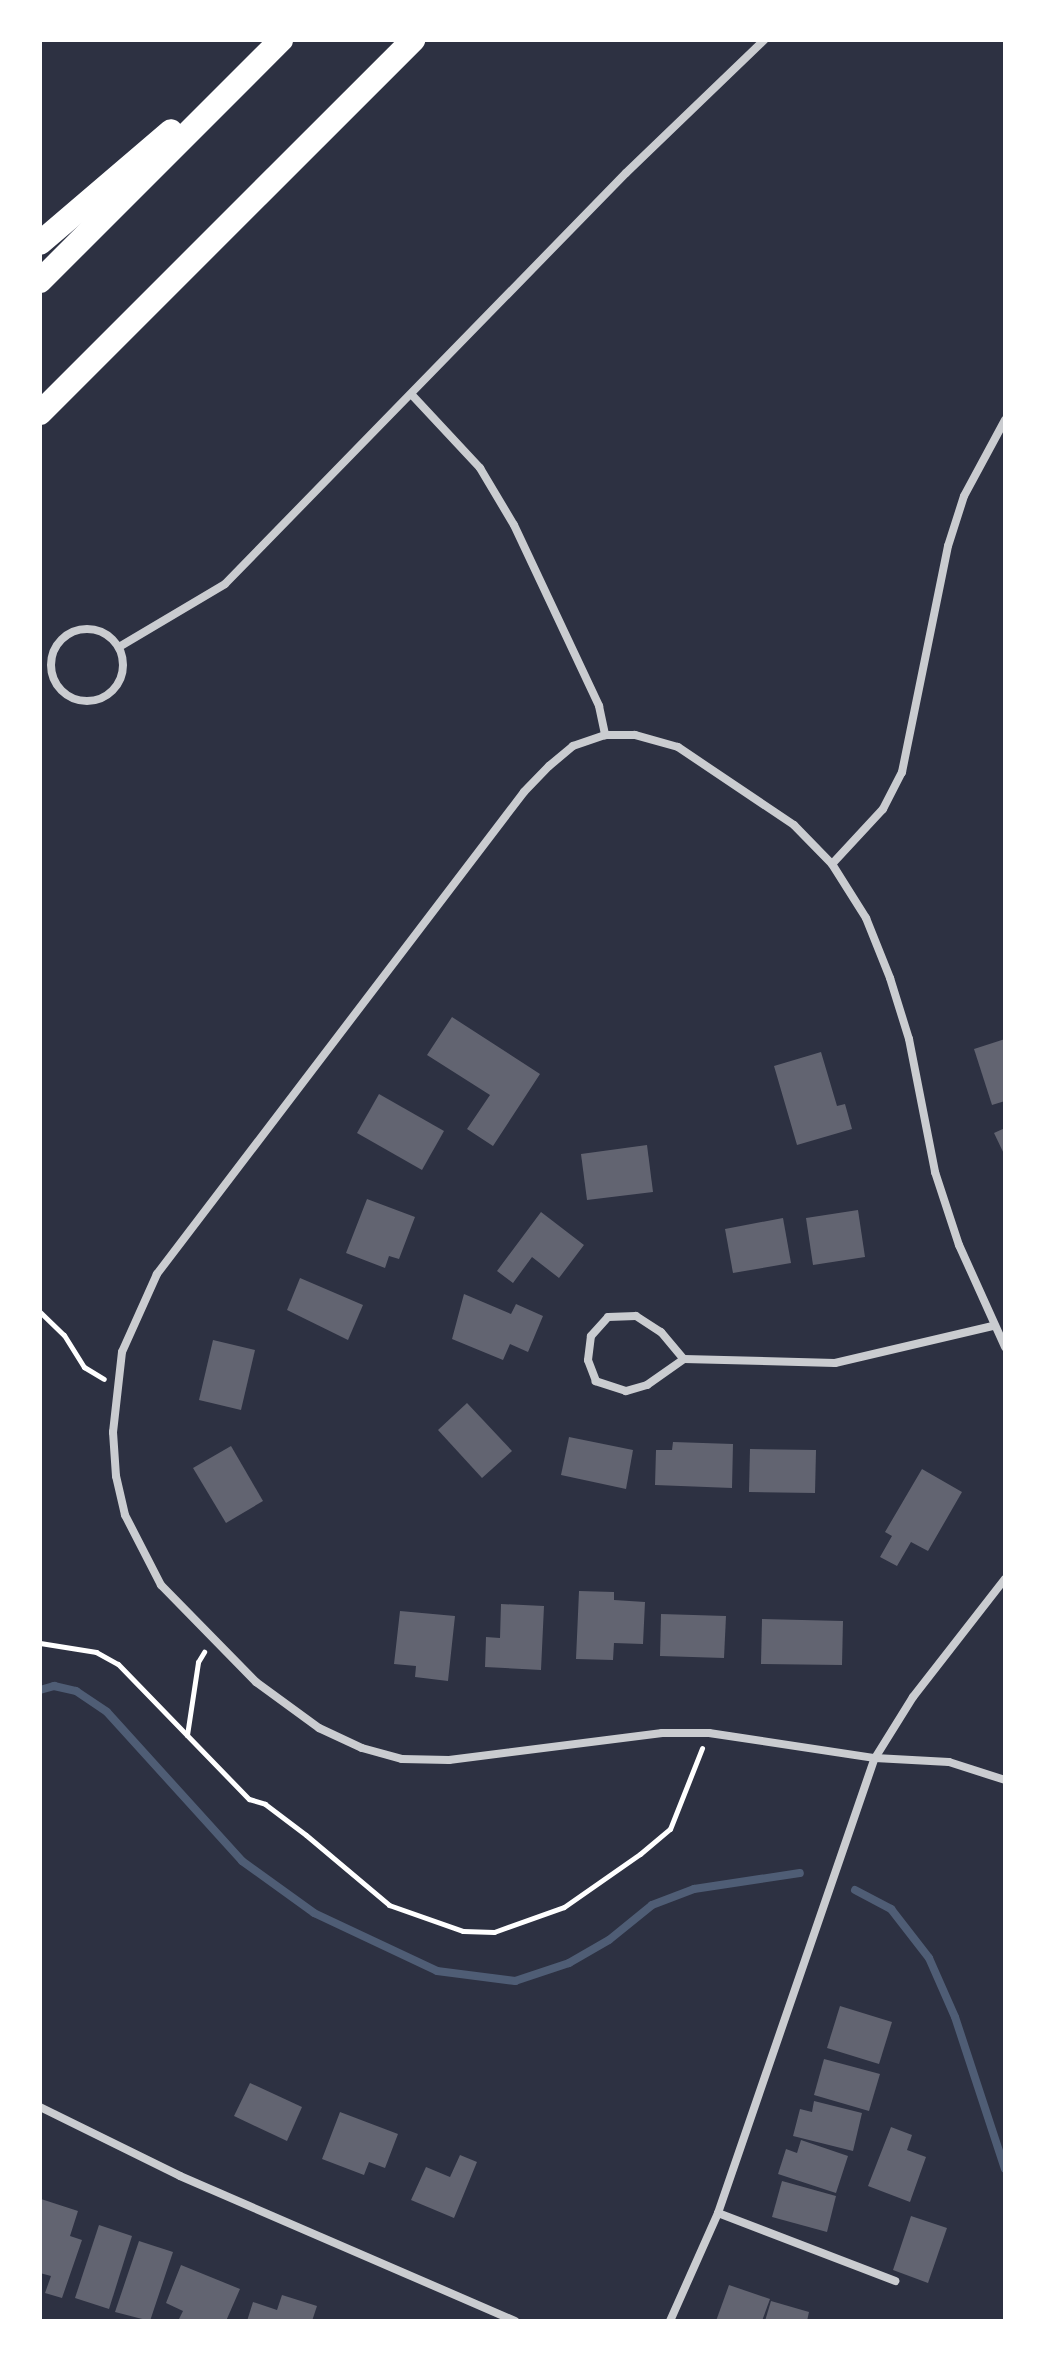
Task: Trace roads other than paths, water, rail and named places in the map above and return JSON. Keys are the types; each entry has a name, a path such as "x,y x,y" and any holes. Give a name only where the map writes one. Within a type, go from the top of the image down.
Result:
{"highway":[{"path":"40,413 413,40"},
{"path":"40,243 87,198 274,48"},
{"path":"40,281 274,48"}],"street":[{"path":"119,647 225,584 626,173 764,40"},
{"path":"412,395 480,468 514,525 599,706 605,735"},
{"path":"832,864 883,809 902,772 948,546 964,496 1005,420"},
{"path":"94,631 119,647 124,667 117,687 100,700 71,697 52,674 52,653 65,637 94,631"},
{"path":"1005,1347 959,1245 935,1172 890,978 866,918 832,864 794,825 678,747 635,735 605,735 573,746 524,792 157,1274 131,1324 116,1387 116,1476 125,1515 161,1585 256,1682 319,1728 362,1748 402,1759 449,1760 662,1733 709,1733 875,1758 949,1762 1005,1780"},
{"path":"684,1359 661,1332 636,1316 608,1317 591,1336 588,1360 596,1381 626,1391 647,1385 684,1359 835,1363 993,1326"},
{"path":"670,2321 718,2213 875,1758 913,1697 1005,1579"},
{"path":"40,2107 180,2176 515,2321"},
{"path":"718,2213 895,2281"}],"waterway":[{"path":"40,1690 54,1686 76,1691 107,1712 242,1861 314,1913 437,1971 515,1981 569,1963 609,1940 652,1905 694,1889 800,1873"},
{"path":"855,1890 891,1909 929,1958 955,2017 1005,2169"}]}
